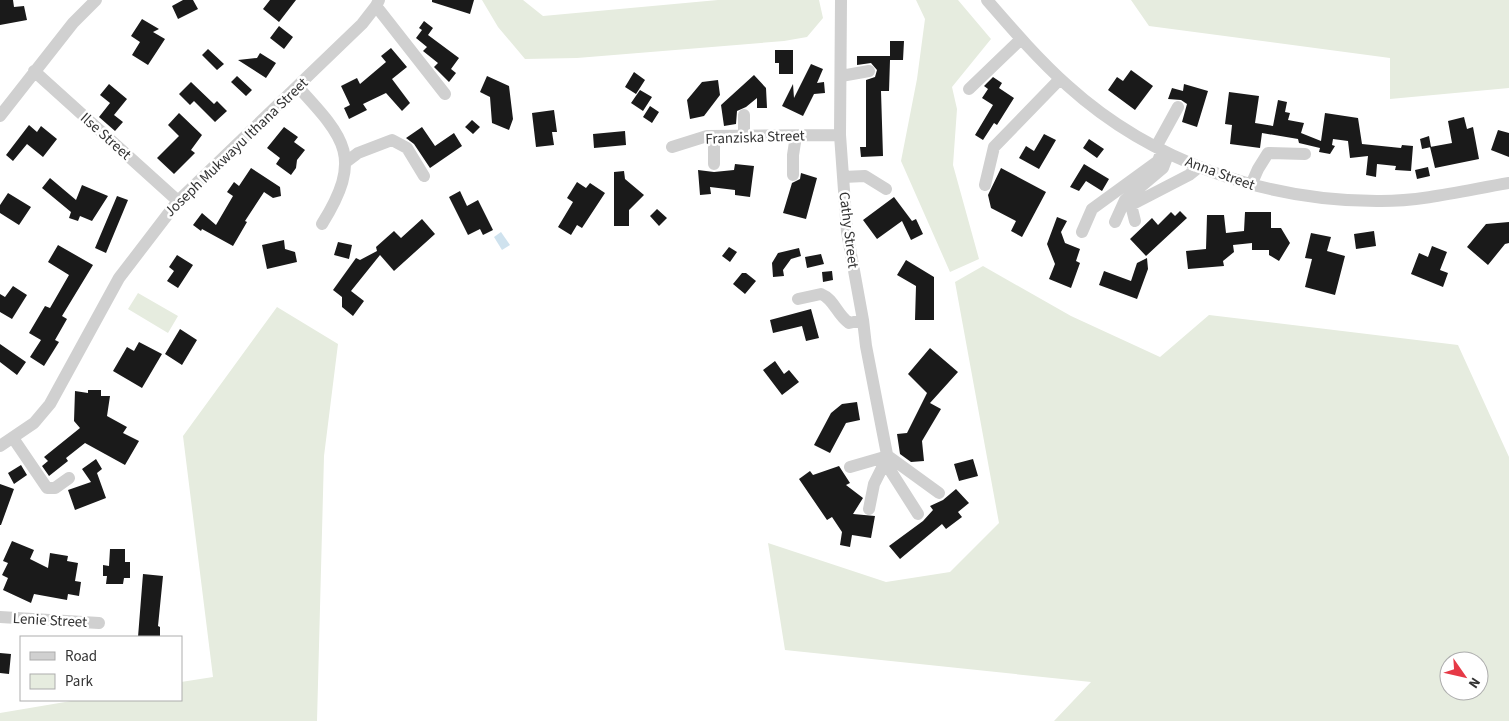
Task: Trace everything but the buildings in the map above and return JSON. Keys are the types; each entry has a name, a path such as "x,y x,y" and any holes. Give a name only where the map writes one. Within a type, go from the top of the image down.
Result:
{"street":[{"path":"0,116 73,23 96,0"},
{"name":"Cathy Street","path":"841,0 840,135 847,232 866,346 890,470 918,514"},
{"name":"Anna Street","path":"987,0 1060,79 1110,119 1163,150 1199,167 1251,185 1342,200 1382,201 1419,198 1509,183"},
{"path":"377,3 445,94"},
{"name":"Joseph Mukwayu Ithana Street","path":"0,446 34,423 50,404 119,278 178,201 362,24 377,3"},
{"path":"969,89 1021,39"},
{"name":"Ilse Street","path":"34,71 178,201"},
{"path":"841,76 869,71"},
{"path":"985,185 994,147 1060,79"},
{"path":"298,87 326,116 345,149 346,162 341,188 322,224"},
{"path":"1082,232 1092,209 1158,161 1178,107"},
{"path":"744,115 744,136"},
{"name":"Franziska Street","path":"672,147 707,136 840,135"},
{"path":"714,136 714,164"},
{"path":"793,175 793,155 796,136"},
{"path":"346,162 358,153 392,140 407,148 424,176"},
{"path":"1114,222 1126,200 1163,168 1163,150"},
{"path":"1251,185 1258,169 1268,154 1305,154"},
{"path":"1135,221 1131,205 1189,175 1199,167"},
{"path":"842,177 865,176 886,189"},
{"path":"798,299 821,294 832,302 843,319 849,323 863,320"},
{"path":"14,438 47,488 55,488 68,478"},
{"path":"850,467 888,456"},
{"path":"888,456 939,493"},
{"path":"868,508 874,484 888,456"},
{"name":"Lenie Street","path":"0,617 99,623"}],"green space":[{"path":"482,0 523,0 543,16 718,0 819,0 823,18 807,37 784,41 577,58 525,59 498,27"},
{"path":"916,0 958,0 991,39 952,87 957,109 953,165 979,259 950,272 901,161 917,79 925,19"},
{"path":"1131,0 1509,0 1509,88 1390,99 1390,58 1149,26"},
{"path":"983,266 1071,316 1160,357 1209,315 1458,345 1509,457 1509,721 1054,721 1091,682 785,650 768,543 886,582 950,572 999,523 955,282"},
{"path":"138,293 178,316 168,333 128,309"},
{"path":"277,307 338,344 324,456 317,721 0,721 0,713 71,701 182,701 182,682 213,677 183,436"}],"water":[{"path":"501,232 510,245 502,250 494,237"}]}
